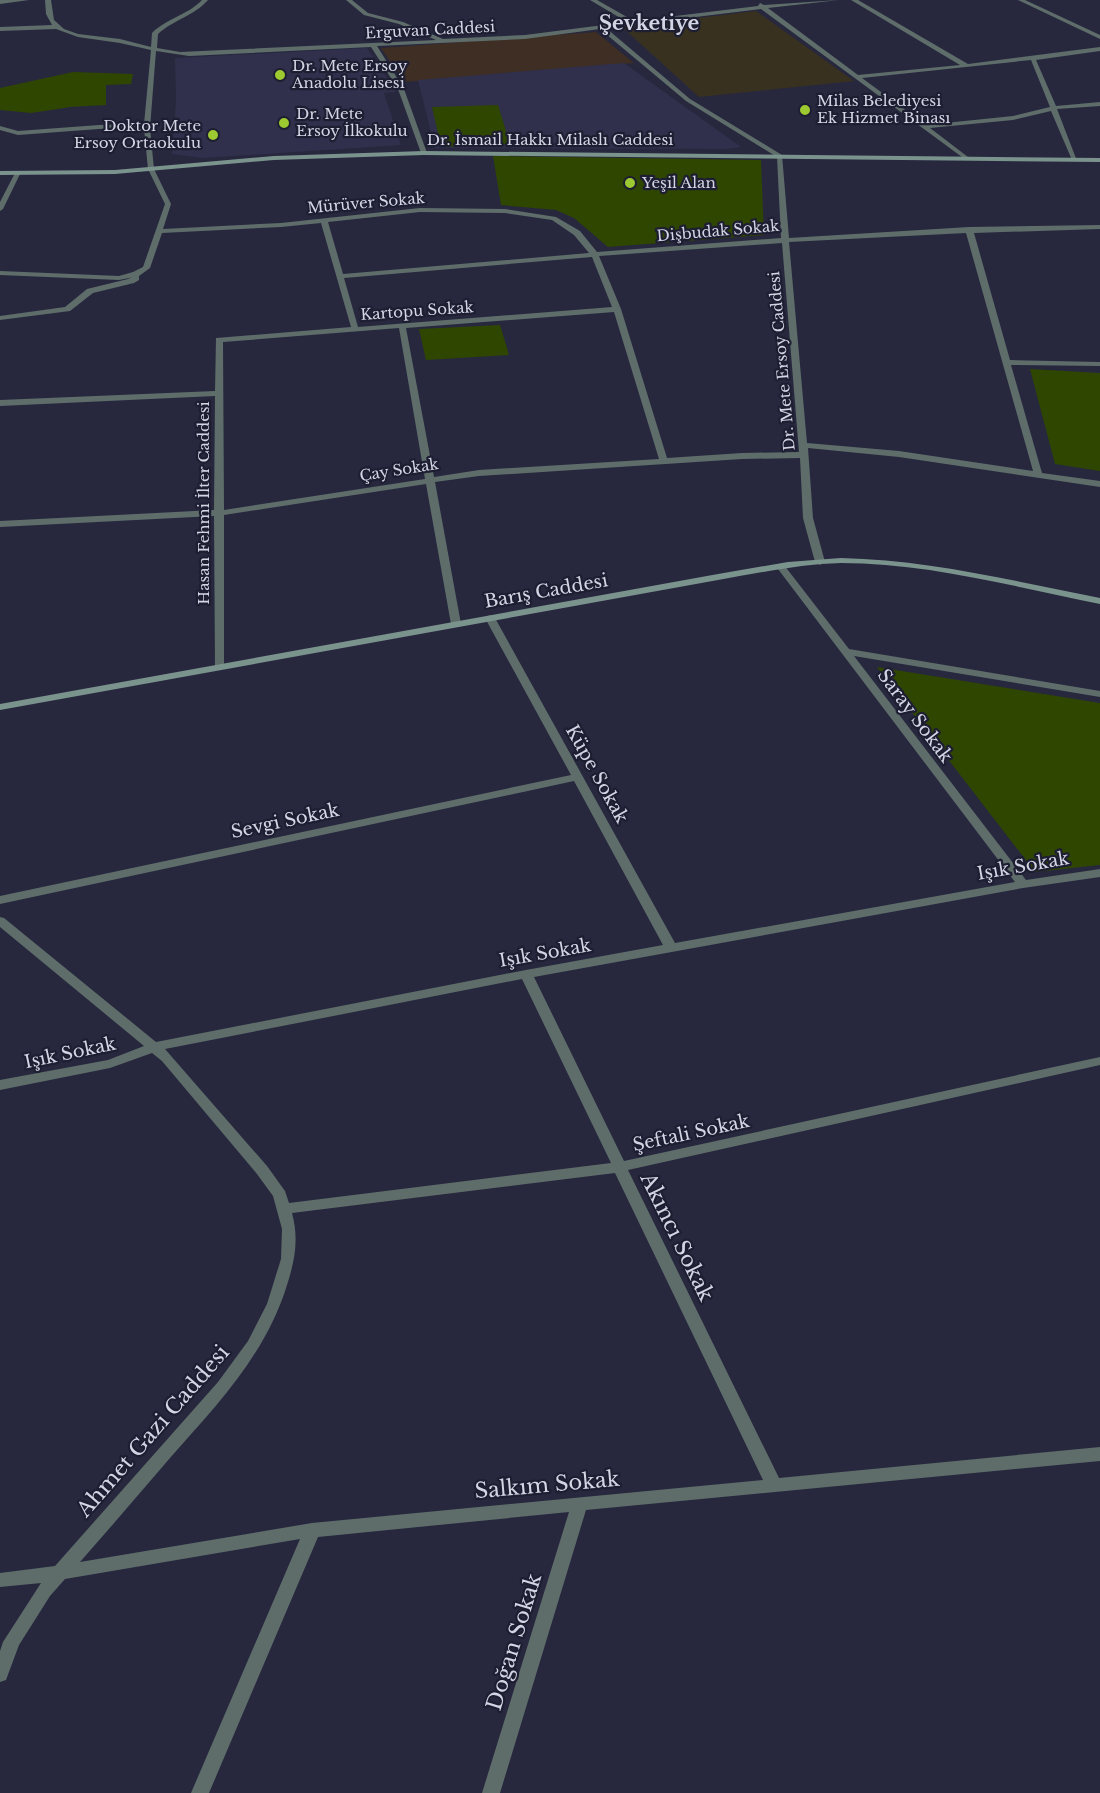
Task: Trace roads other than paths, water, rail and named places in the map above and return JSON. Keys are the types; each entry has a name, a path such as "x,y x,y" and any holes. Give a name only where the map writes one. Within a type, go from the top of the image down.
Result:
{"street":[{"path":"0,2 26,0"},
{"path":"48,0 49,16 57,27"},
{"path":"0,273 109,278 136,274 146,268 168,204 151,169 148,126 155,33 161,27 191,13 205,0"},
{"path":"593,0 633,23"},
{"path":"751,0 966,158"},
{"name":"Erguvan Caddesi","path":"0,29 57,27 72,33 189,54 533,36 836,0"},
{"path":"854,0 968,66"},
{"path":"1021,0 1100,37"},
{"path":"353,1 360,12 401,23 445,42"},
{"path":"601,27 688,100 780,156"},
{"path":"1081,28 1100,27"},
{"path":"373,45 401,89 424,153"},
{"path":"856,77 1033,59 1100,49"},
{"path":"1033,59 1075,160"},
{"path":"925,128 1013,118 1053,108 1100,104"},
{"path":"0,128 18,133 148,126"},
{"name":"Dr. İsmail Hakkı Milaslı Caddesi","path":"0,173 115,172 274,158 424,153 1100,160"},
{"name":"Dr. Mete Ersoy Caddesi","path":"780,156 808,518 820,562"},
{"path":"0,209 18,172"},
{"name":"Mürüver Sokak","path":"159,231 324,220 420,210 525,212 554,218 588,243 595,255 617,309 663,462"},
{"path":"324,220 355,329"},
{"name":"Dişbudak Sokak","path":"340,276 785,239 969,229 1100,227"},
{"path":"969,229 1038,474"},
{"path":"0,318 67,309 90,291 125,283 136,278 136,274"},
{"name":"Kartopu Sokak","path":"219,340 617,309"},
{"path":"402,326 456,624"},
{"name":"Hasan Fehmi İlter Caddesi","path":"219,340 219,667"},
{"path":"1007,362 1100,364"},
{"path":"0,403 219,393"},
{"name":"Çay Sokak","path":"0,524 219,513 479,473 857,448 1100,484"},
{"name":"Barış Caddesi","path":"0,707 456,624 820,562 858,561 912,566 1100,601"},
{"name":"Saray Sokak","path":"782,567 1023,884"},
{"name":"Küpe Sokak","path":"490,618 671,948"},
{"path":"845,651 1100,694"},
{"name":"Sevgi Sokak","path":"0,900 578,777"},
{"name":"Işık Sokak","path":"0,1085 111,1064 154,1047 526,974 1023,884 1100,873"},
{"name":"Ahmet Gazi Caddesi","path":"0,921 167,1058 262,1170 280,1195 289,1229 288,1259 274,1304 254,1345 224,1386 44,1591 12,1642 0,1674"},
{"name":"Akıncı Sokak","path":"526,974 774,1485"},
{"name":"Şeftali Sokak","path":"283,1209 620,1167 1100,1061"},
{"name":"Salkım Sokak","path":"0,1580 59,1574 312,1530 1100,1454"},
{"name":"Doğan Sokak","path":"491,1793 580,1504"},
{"path":"200,1793 312,1530"}],"place":[{"name":"Dr. Mete Ersoy Anadolu Lisesi","path":"280,75"},
{"name":"Milas Belediyesi Ek Hizmet Binası","path":"805,110"},
{"name":"Dr. Mete Ersoy İlkokulu","path":"284,123"},
{"name":"Doktor Mete Ersoy Ortaokulu","path":"213,135"},
{"name":"Yeşil Alan","path":"630,183"}],"district":[{"name":"Şevketiye","path":"649,23"}]}
